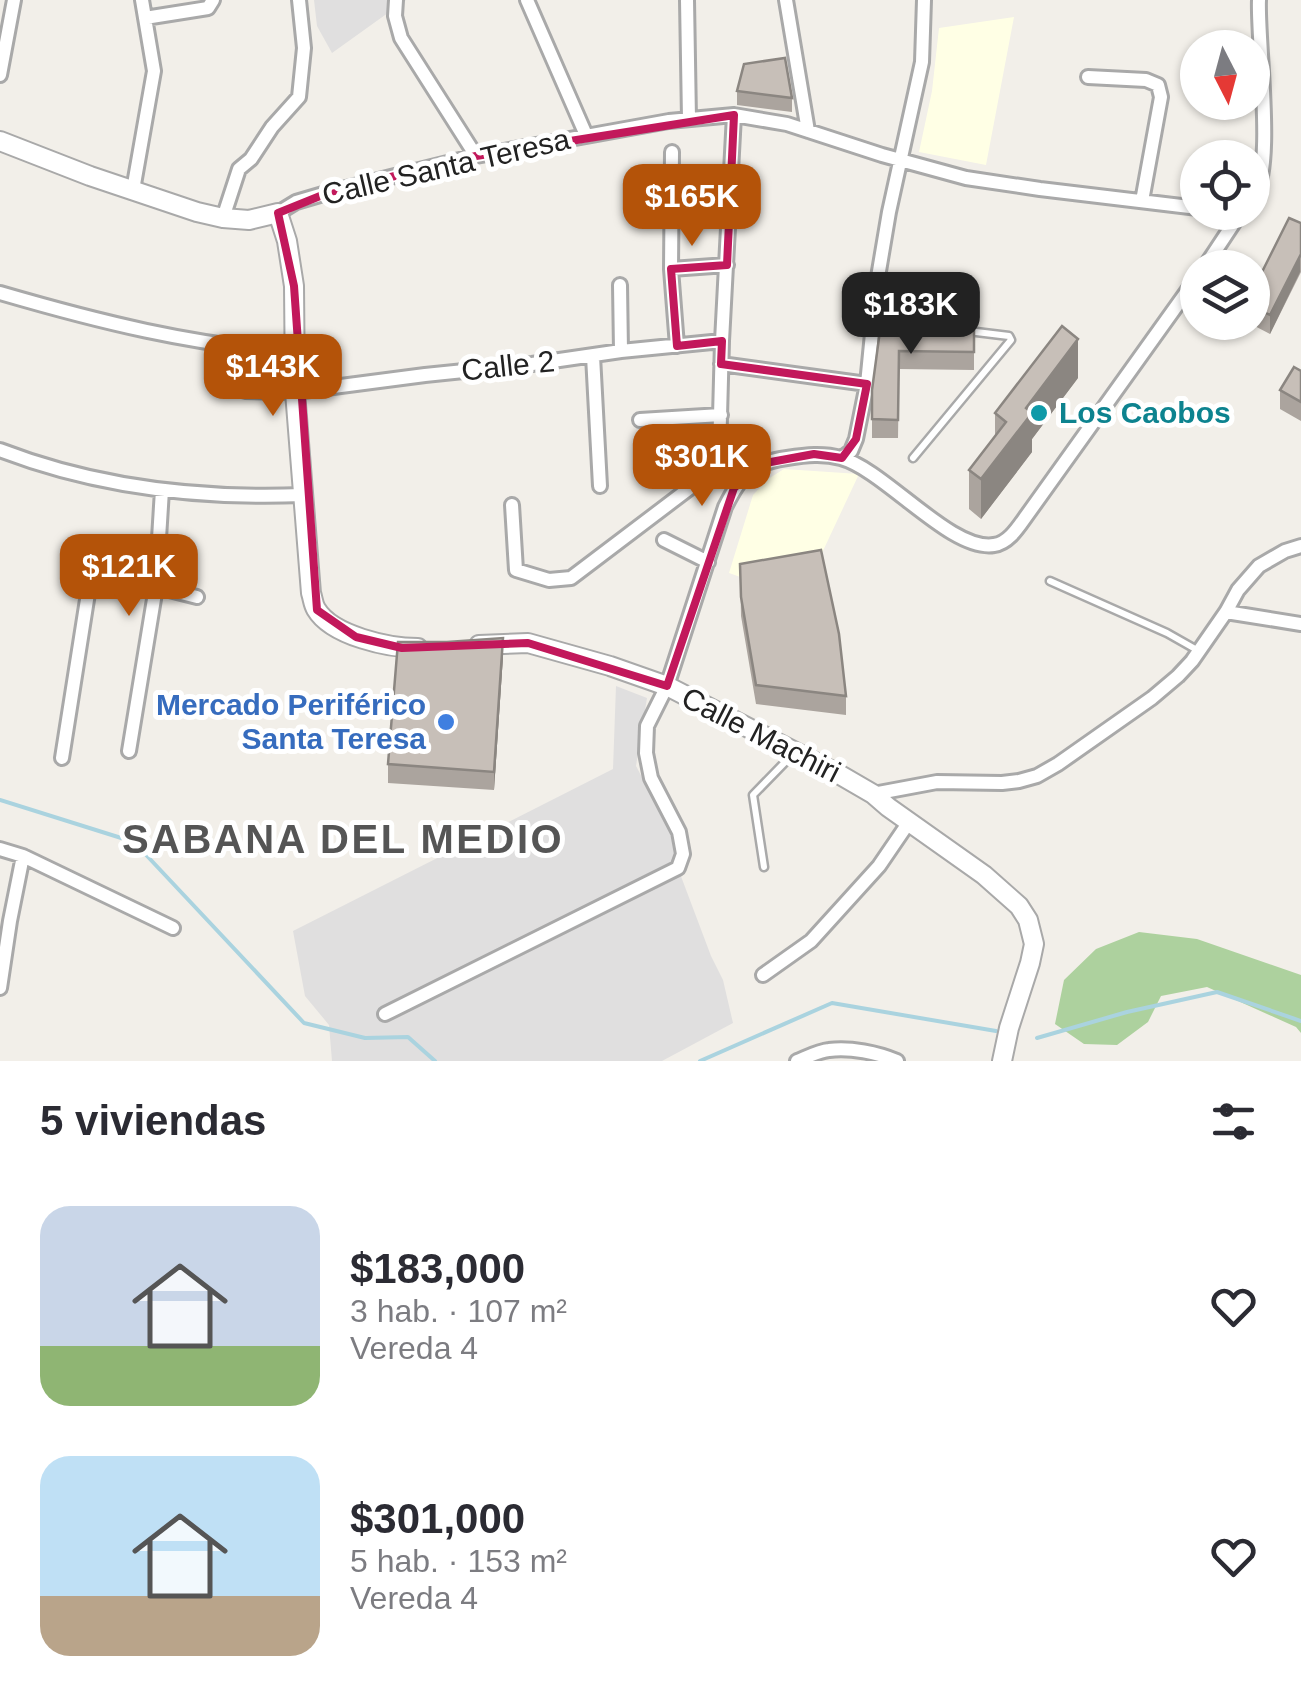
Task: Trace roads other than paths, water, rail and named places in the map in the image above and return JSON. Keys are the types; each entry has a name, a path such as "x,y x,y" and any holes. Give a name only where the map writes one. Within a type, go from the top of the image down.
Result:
{"street":[{"path":"0,76 5,18 14,0"},
{"path":"134,190 154,71 142,0"},
{"path":"145,18 208,8 213,0"},
{"path":"223,218 239,169 298,97 304,48 298,0"},
{"path":"396,0 395,16 401,38 476,156"},
{"path":"526,0 586,135"},
{"path":"687,0 689,119"},
{"path":"786,0 808,131"},
{"path":"842,458 852,451 867,384 872,320 889,212 922,62 924,0"},
{"path":"1259,0 1265,140"},
{"path":"1088,77 1146,80 1158,85 1161,96 1142,201"},
{"path":"512,505 516,570 549,580 571,578 704,478 714,465 719,454 734,116"},
{"name":"Calle Santa Teresa","path":"0,141 183,208 249,220 330,192 476,156 689,119 734,116 787,124 966,178 1180,206"},
{"path":"672,152 671,269 677,346"},
{"path":"278,213 294,286 295,392 316,610 356,637 402,648 432,648"},
{"path":"671,269 727,265"},
{"path":"620,285 621,351"},
{"path":"0,293 86,318 253,350 295,352"},
{"path":"385,1014 678,868 683,854 679,832 651,778 646,726 667,686 724,507 747,470 780,459 814,454 842,458 872,473 953,532 977,544 1001,543 1028,515 1180,301"},
{"name":"Calle 2","path":"245,391 295,392 531,358 594,356 722,341"},
{"path":"594,356 600,486"},
{"path":"721,364 867,384"},
{"path":"640,420 720,415"},
{"path":"0,451 136,488 303,495"},
{"path":"129,751 156,586 162,490"},
{"path":"664,540 708,562"},
{"path":"873,794 937,782 1002,784 1036,776 1058,764 1178,676 1259,566 1285,550 1301,546"},
{"path":"62,758 94,578 106,574 197,597"},
{"path":"1226,612 1301,624"},
{"name":"Calle Machiri","path":"462,647 528,644 667,686 873,794 984,875 1018,906 1028,920 1034,944 1002,1061"},
{"path":"763,975 812,941 879,866 909,822"},
{"path":"0,849 23,856 173,928"},
{"path":"0,988 23,856"},
{"path":"797,1061 830,1050 886,1056 897,1061"}],"lane":[{"path":"872,320 931,326"},
{"path":"913,458 1011,340 1010,336 951,329"},
{"path":"1050,580 1167,632 1198,651"},
{"path":"764,866 753,794 796,752"}],"waterway":[{"path":"0,800 134,842 304,1023 365,1038 408,1037 435,1061"},
{"path":"1037,1038 1217,992 1301,1021"},
{"path":"700,1061 832,1003 996,1031"}],"place":[{"name":"Los Caobos","path":"1039,413"},
{"name":"Mercado Periférico Santa Teresa","path":"446,722"}],"district":[{"name":"SABANA DEL MEDIO","path":"343,839"}]}
